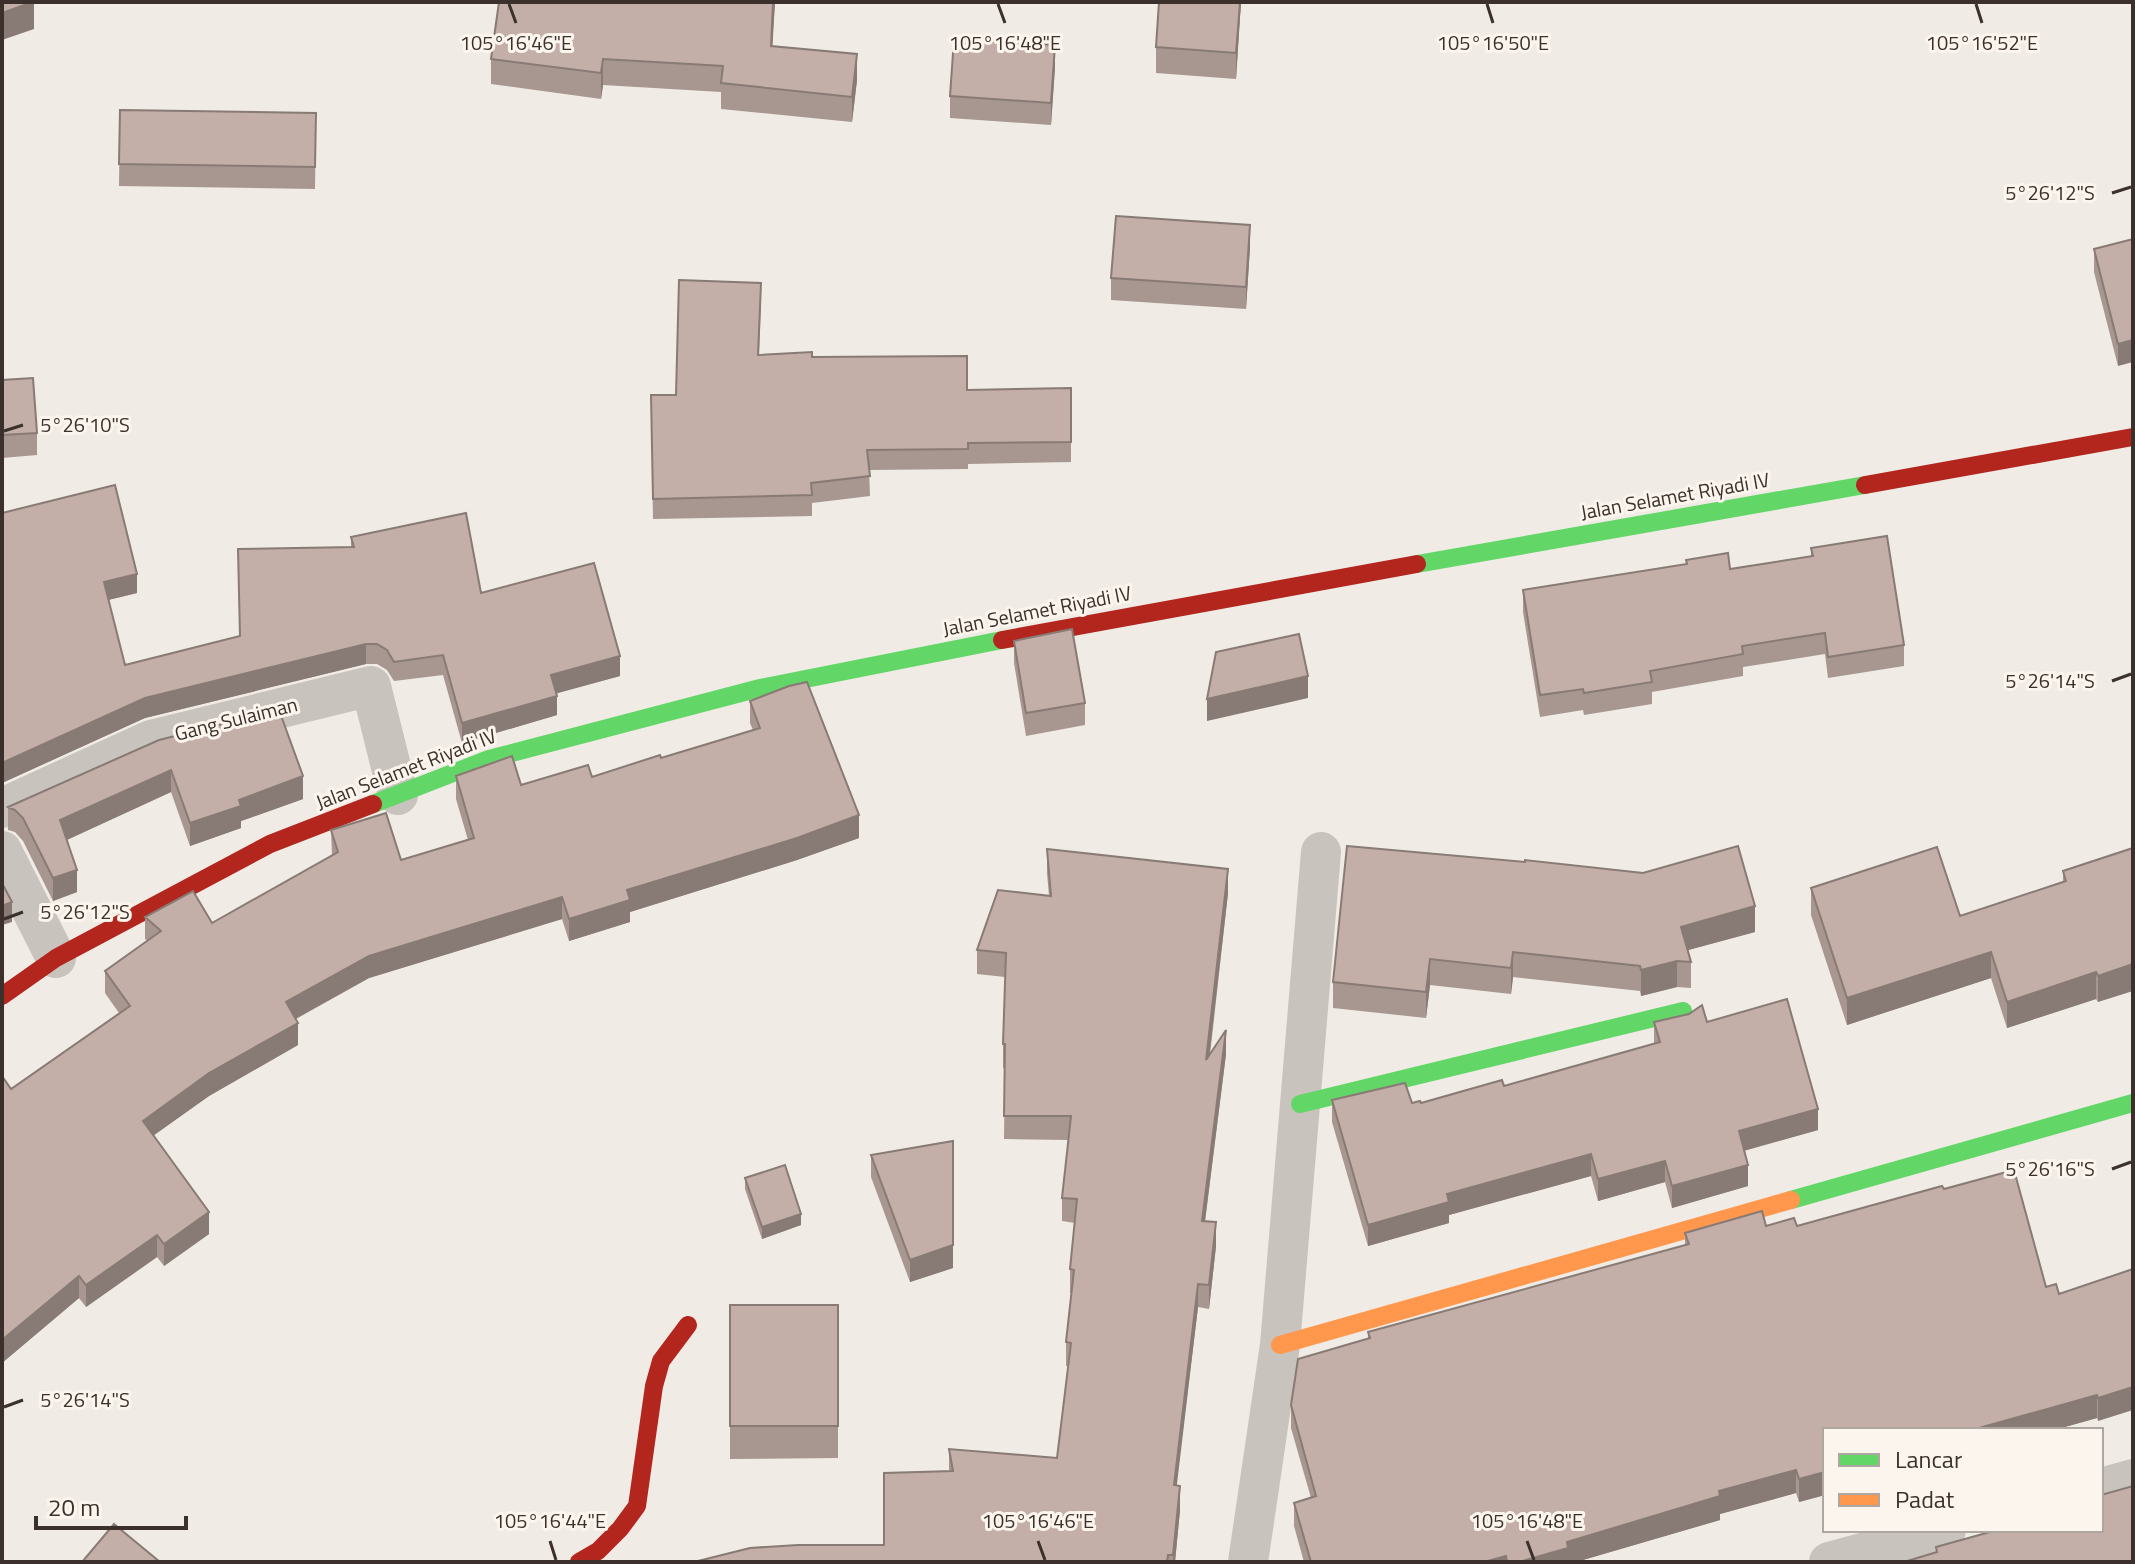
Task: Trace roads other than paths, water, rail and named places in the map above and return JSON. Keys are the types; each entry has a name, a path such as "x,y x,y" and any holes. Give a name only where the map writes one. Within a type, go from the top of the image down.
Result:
{"street":[{"name":"Jalan Selamet Riyadi IV","path":"2,996 56,958 270,844 489,759 760,688 1091,622 2133,437"},
{"name":"Gang Sulaiman","path":"2,808 151,740 371,686 398,795"},
{"path":"2,851 56,958"},
{"path":"1248,1562 1280,1345 1321,852"},
{"path":"1300,1104 1683,1011"},
{"path":"1280,1345 2133,1103"},
{"path":"579,1562 598,1551 637,1506 654,1386 661,1361 688,1325"},
{"path":"2103,1487 2133,1479"},
{"path":"1829,1562 1939,1532"}]}
